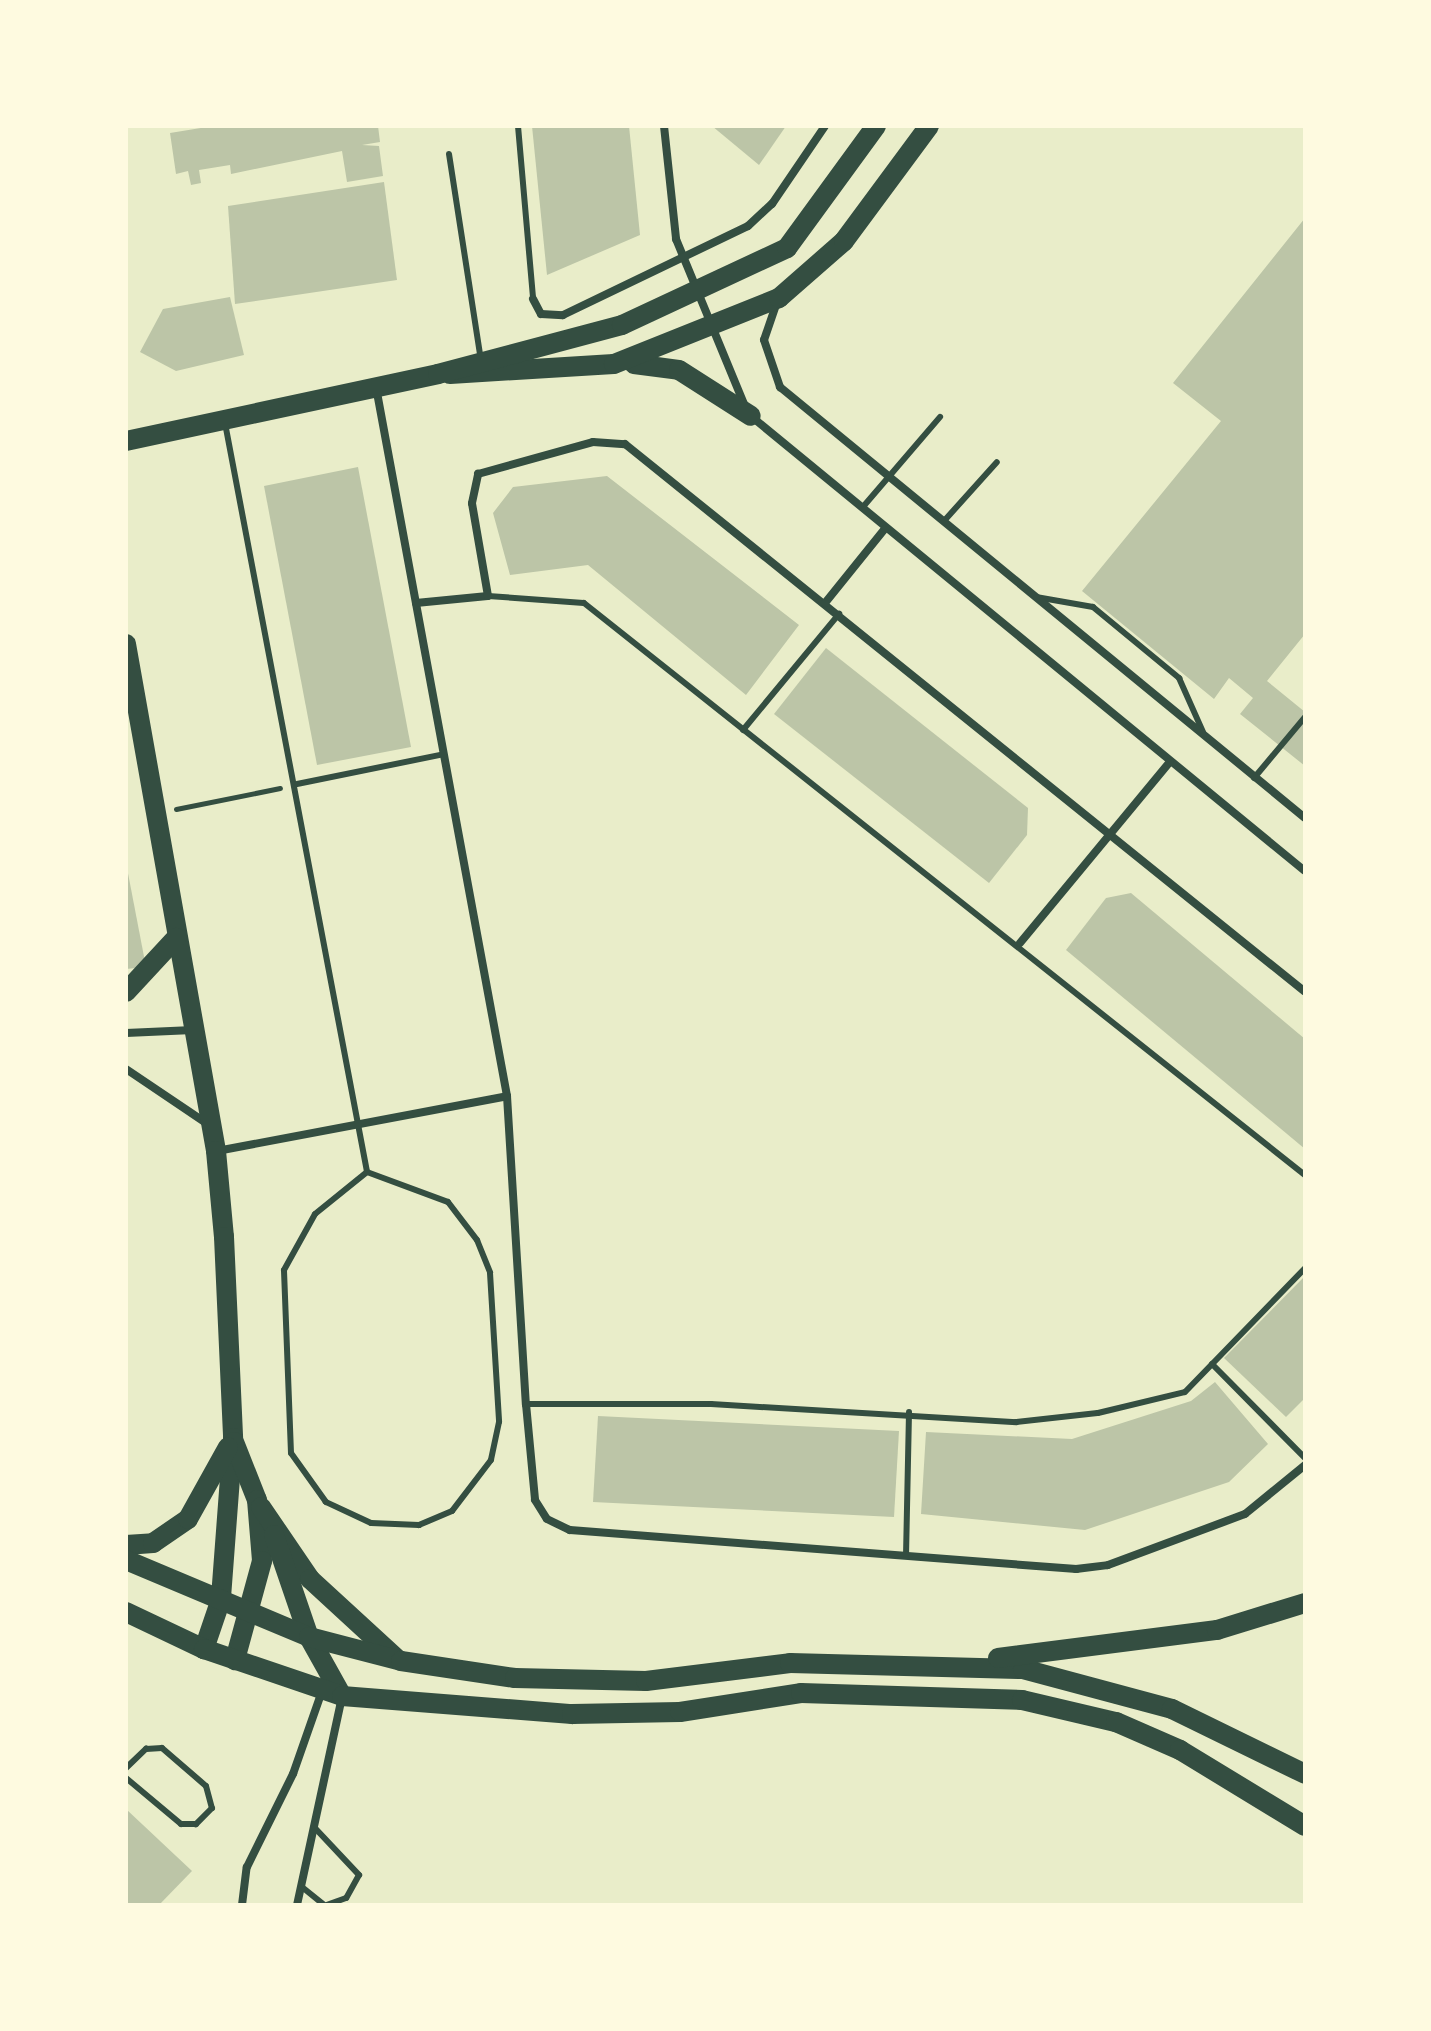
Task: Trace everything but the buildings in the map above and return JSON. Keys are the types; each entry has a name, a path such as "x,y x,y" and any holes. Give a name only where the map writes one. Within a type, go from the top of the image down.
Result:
{"main road":[{"path":"126,441 482,367 622,325 787,248 876,126"},
{"path":"614,364 779,298 844,241 929,126"},
{"path":"482,367 614,364 679,370 751,416"},
{"path":"126,644 153,814 216,1151 233,1438 221,1599 204,1649"},
{"path":"126,992 176,938"},
{"path":"233,1438 272,1529 325,1682"},
{"path":"126,1545 153,1543 188,1519 233,1438"},
{"path":"235,1660 253,1613 262,1561 257,1500"},
{"path":"272,1529 347,1618 401,1661"},
{"path":"126,1560 309,1637 401,1661 515,1678 646,1681 790,1663 963,1663 1217,1630 1305,1603"},
{"path":"126,1612 204,1649 235,1660 325,1682 342,1696 572,1714 680,1712 801,1693 1022,1700 1116,1722 1305,1812"},
{"path":"325,1682 340,1646"},
{"path":"963,1663 1106,1686 1219,1729 1305,1774"},
{"path":"1240,1783 1305,1826"}],"street":[{"path":"664,126 682,256 709,326 751,416 884,530 1305,871"},
{"path":"533,299 541,314 563,315 761,217 825,126"},
{"path":"779,298 764,340 774,377 888,477 1305,818"},
{"path":"376,387 507,1096 535,1500 547,1519 570,1530 906,1556 1108,1565 1245,1514 1305,1465"},
{"path":"416,603 488,596 472,503 478,474 593,442 625,444 1305,992"},
{"path":"825,603 884,530"},
{"path":"1020,943 1170,762"},
{"path":"126,1033 193,1030"},
{"path":"126,1069 210,1126"},
{"path":"216,1151 507,1096"},
{"path":"242,1905 247,1867 293,1774 325,1682"},
{"path":"297,1905 342,1696"}],"lane":[{"path":"518,126 533,299"},
{"path":"449,154 482,367"},
{"path":"860,510 940,417"},
{"path":"225,419 361,1123 367,1172"},
{"path":"944,521 997,462"},
{"path":"488,596 584,603 1020,943 1305,1175"},
{"path":"1036,597 1093,607 1179,678 1205,737"},
{"path":"743,730 839,614"},
{"path":"1254,778 1305,717"},
{"path":"297,784 444,754"},
{"path":"367,1172 448,1202 477,1240 490,1273 499,1422 491,1460 452,1511 419,1525 371,1523 326,1502 291,1453 284,1270 315,1214 367,1172"},
{"path":"526,1404 909,1412 1016,1422 1098,1413 1185,1392 1305,1268"},
{"path":"1212,1364 1305,1458"},
{"path":"906,1556 909,1412"},
{"path":"126,1768 146,1749 162,1748 206,1786 212,1808 196,1824 181,1824 126,1778"},
{"path":"302,1887 326,1905 346,1898 359,1875 314,1827"}],"path":[{"path":"153,814 297,784"}]}
